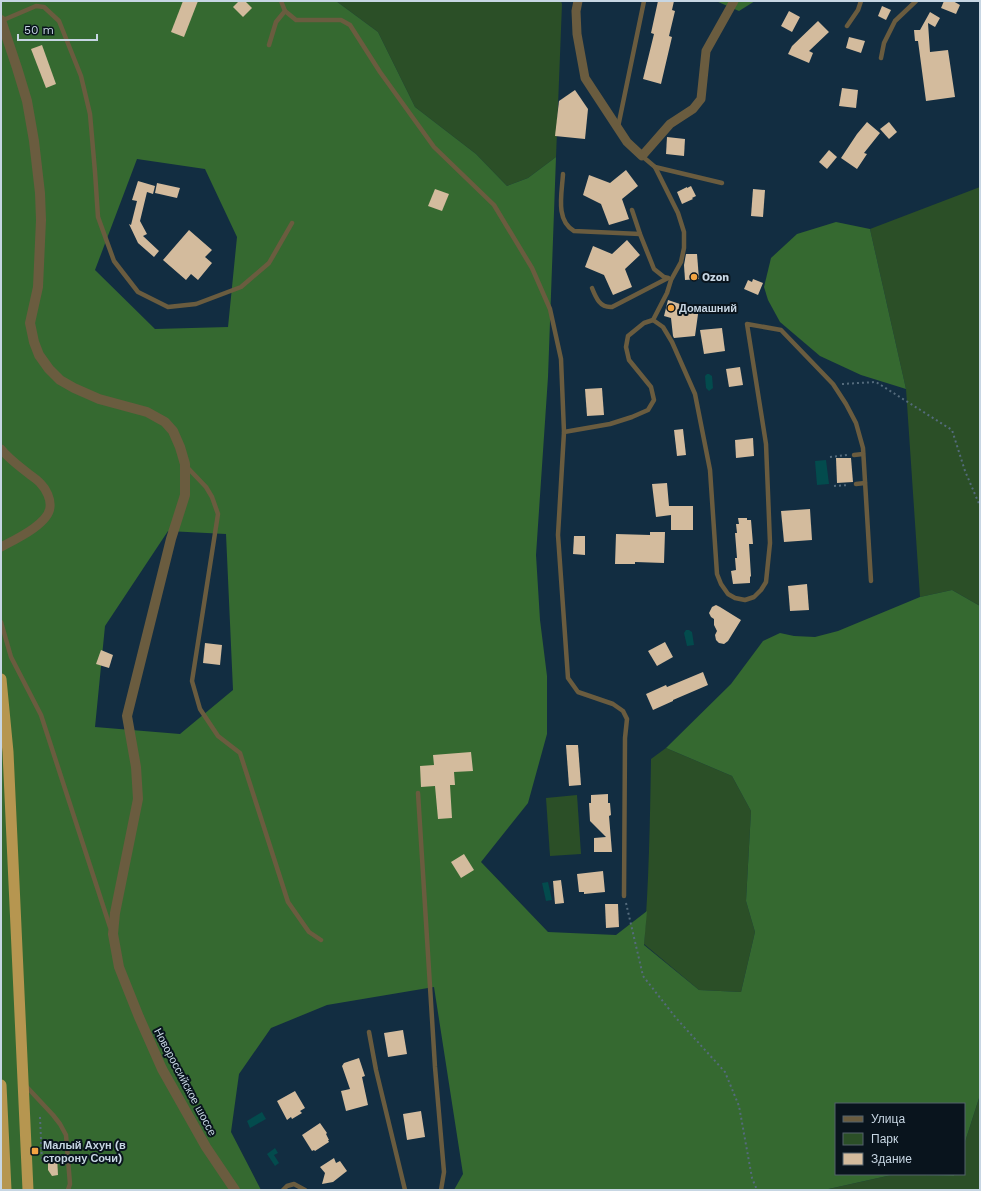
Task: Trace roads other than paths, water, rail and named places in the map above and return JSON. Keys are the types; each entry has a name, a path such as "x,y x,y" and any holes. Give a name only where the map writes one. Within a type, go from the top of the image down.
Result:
{"highway":[{"path":"1,679 8,752 28,1190"},
{"path":"1,1085 6,1190"}],"street":[{"path":"578,1 576,11 577,34 585,78 627,142 642,156 670,124 693,109 702,98 706,51 734,1"},
{"name":"Новороссийское шоссе","path":"1,20 18,68 27,100 34,141 40,193 41,220 38,287 30,323 36,348 49,370 69,386 99,399 147,412 165,422 173,431 178,441 185,464 185,495 171,539 127,716 136,767 138,799 115,913 113,934 119,967 162,1069 206,1147 234,1190"},
{"path":"1,449 7,456 41,483 47,494 50,507 46,516 37,526 19,538 1,547"}],"lane":[{"path":"281,1 285,11 296,20 341,20 350,25 380,72 434,147 494,205 532,268 550,309 561,359 564,432 558,535 568,678 578,692 613,704 623,711 627,719 625,738 624,896"},
{"path":"618,127 644,1"},
{"path":"847,26 858,10 861,1"},
{"path":"882,58 884,43 895,22 916,1"},
{"path":"1,20 36,6 44,7 59,21 81,76 90,114 96,172 98,217 114,261 138,292 168,308 196,304 240,287 269,263 292,223"},
{"path":"270,45 276,22 285,11"},
{"path":"564,432 610,424 632,417 648,410 654,400 651,388 629,360 626,347 628,336 644,323 654,320 667,293 669,279 681,262 684,248 684,232 678,213 655,167 642,156"},
{"path":"655,167 722,183"},
{"path":"563,174 561,209 563,217 569,228 574,231 640,234"},
{"path":"632,210 654,269 669,279"},
{"path":"592,288 600,304 608,308 669,279"},
{"path":"654,320 662,327 672,342 695,394 710,470 717,574 721,584 728,594 735,598 745,600 754,597 761,590 766,582 770,543 766,444 747,324 781,330 833,384 856,423 863,448 871,581"},
{"path":"854,455 863,454"},
{"path":"185,464 206,487 212,497 218,514 192,681 200,709 207,720 218,736 240,753 288,902 309,932 321,940"},
{"path":"856,484 865,483"},
{"path":"1,622 11,657 41,715 113,934"},
{"path":"418,793 435,1067 444,1172 441,1190"},
{"path":"369,1032 376,1070 405,1190"},
{"path":"23,1084 53,1115 66,1135 70,1184 68,1190"},
{"path":"283,1190 287,1186 294,1184 305,1190"}],"place":[{"name":"Ozon","path":"694,277"},
{"name":"Домашний","path":"671,308"},
{"name":"Малый Ахун (в сторону Сочи)","path":"35,1151"}]}
